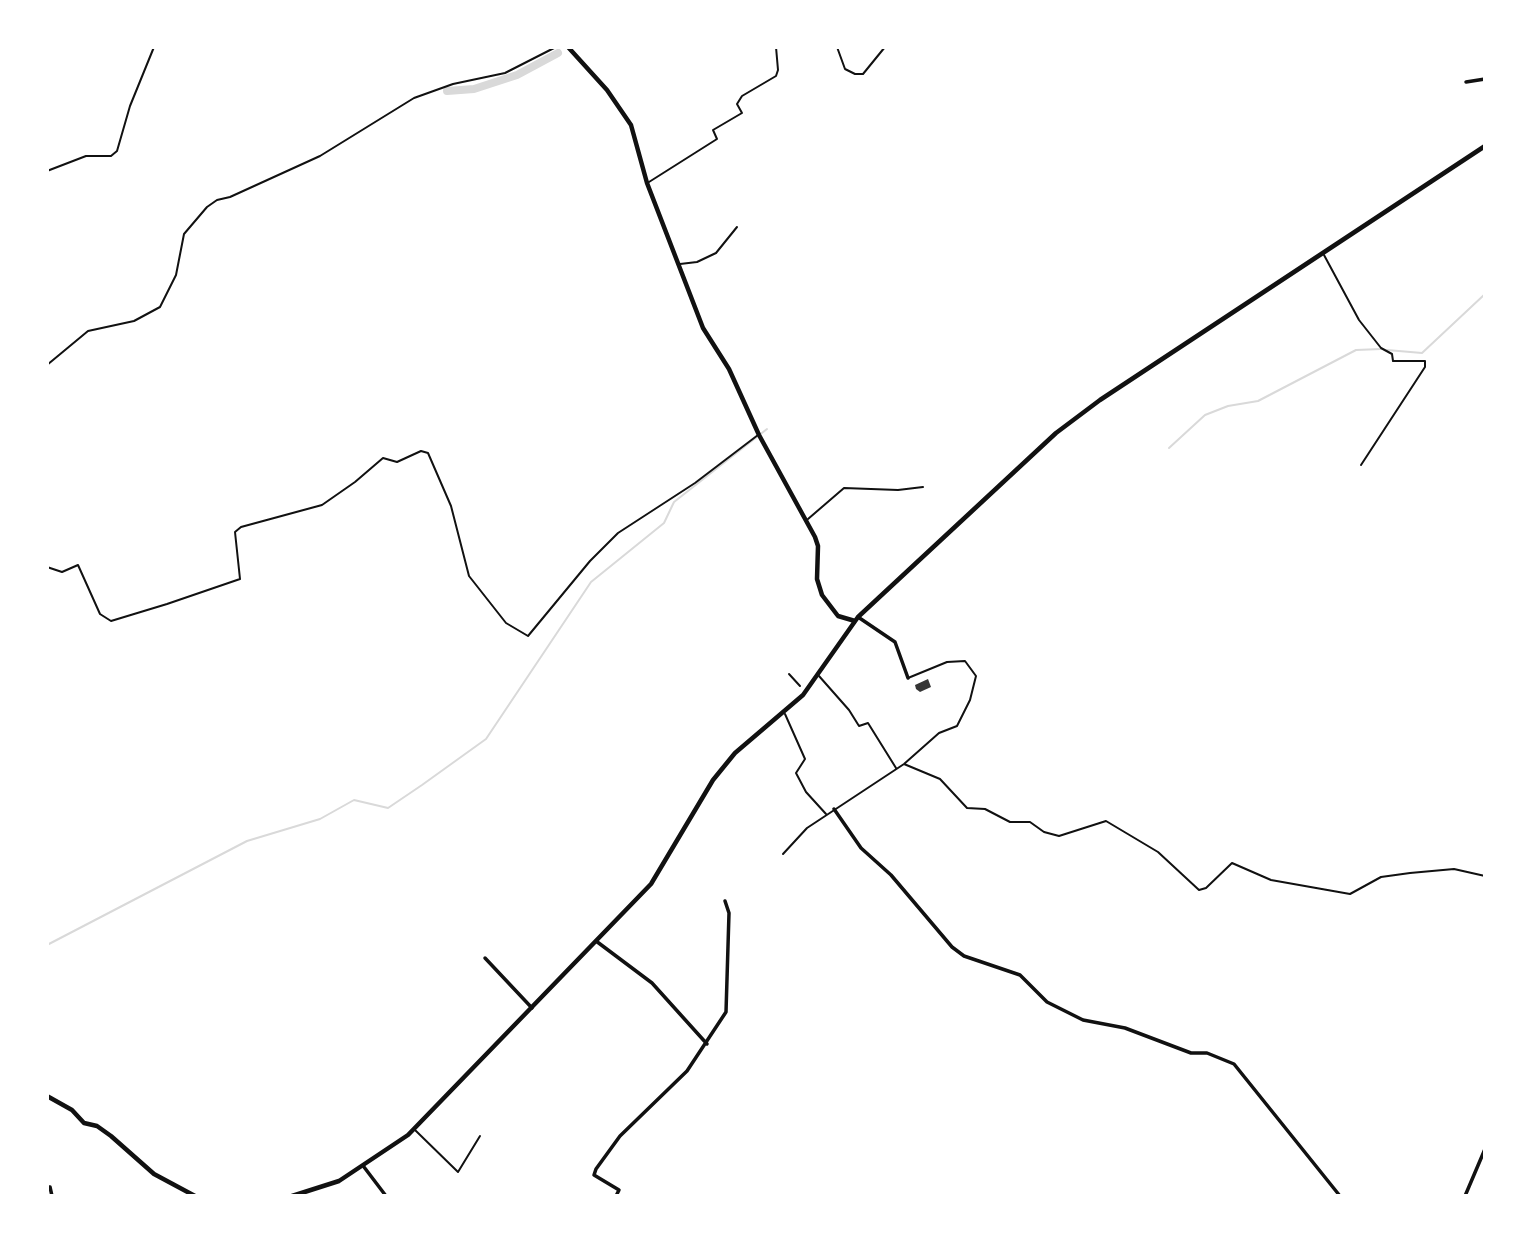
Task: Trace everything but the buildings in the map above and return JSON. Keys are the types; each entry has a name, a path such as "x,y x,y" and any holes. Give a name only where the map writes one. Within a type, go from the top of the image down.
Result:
{"street":[{"path":"568,47 607,90 631,125 648,183 703,328 729,369 759,435 807,520 818,546 817,579 822,595 838,616 856,619 895,642 908,678"},
{"path":"1466,82 1485,79"},
{"path":"292,1196 339,1181 364,1167 414,1129 651,884 713,780 735,753 806,692 856,619 1056,433 1100,400 1485,146"},
{"path":"834,809 861,848 891,875 952,947 964,956 1020,975 1047,1002 1083,1020 1125,1028 1191,1053 1207,1053 1234,1064 1340,1196"},
{"path":"616,1196 619,1190 594,1175 596,1169 620,1136 687,1072 707,1044 727,1005 729,913 725,901"},
{"path":"596,942 652,983 707,1044"},
{"path":"485,958 532,1008"},
{"path":"47,1096 72,1110 84,1123 97,1126 111,1136 154,1174 195,1196"},
{"path":"1465,1196 1485,1149"},
{"path":"364,1167 386,1196"},
{"path":"47,1187 50,1187 52,1196"}],"lane":[{"path":"47,171 86,156 111,156 117,151 130,106 154,47"},
{"path":"47,365 88,331 134,321 160,307 176,275 184,233 206,207 217,200 230,197 320,156 414,98 453,84 505,73 556,47"},
{"path":"648,183 717,139 713,131 742,113 737,104 742,96 776,76 776,47"},
{"path":"837,47 845,69 855,74 863,74 886,47"},
{"path":"677,264 697,262 716,253 737,227"},
{"path":"1324,254 1359,320 1381,348 1392,354 1393,361 1425,361 1425,367 1362,464"},
{"path":"47,567 62,572 78,565 100,614 111,621 167,604 240,579 236,532 241,527 321,505 355,482 383,458 397,462 421,451 428,453 451,506 469,576 506,623 528,636 590,561 618,533 695,483 759,435"},
{"path":"807,520 844,488 898,490 923,487"},
{"path":"783,854 807,828 904,764 939,733 957,726 971,700 976,677 965,661 947,662 908,678"},
{"path":"819,676 830,686 859,726 868,723 897,769"},
{"path":"783,711 805,759 796,773 806,792 827,815"},
{"path":"904,764 940,779 968,808 985,809 1010,822 1030,822 1044,832 1059,836 1106,821 1158,852 1199,890 1206,888 1232,863 1271,880 1350,894 1381,877 1410,873 1454,869 1485,876"},
{"path":"414,1129 458,1172 480,1136"}],"path":[{"path":"789,674 806,692"}],"waterway":[{"path":"447,91 474,89 517,75 558,53"},
{"path":"1387,350 1422,353 1485,294"},
{"path":"1169,448 1205,415 1228,406 1258,401 1356,350 1381,349"},
{"path":"47,945 247,841 320,819 354,800 388,808 422,785 486,739 591,582 664,523 674,502 767,429"}]}
